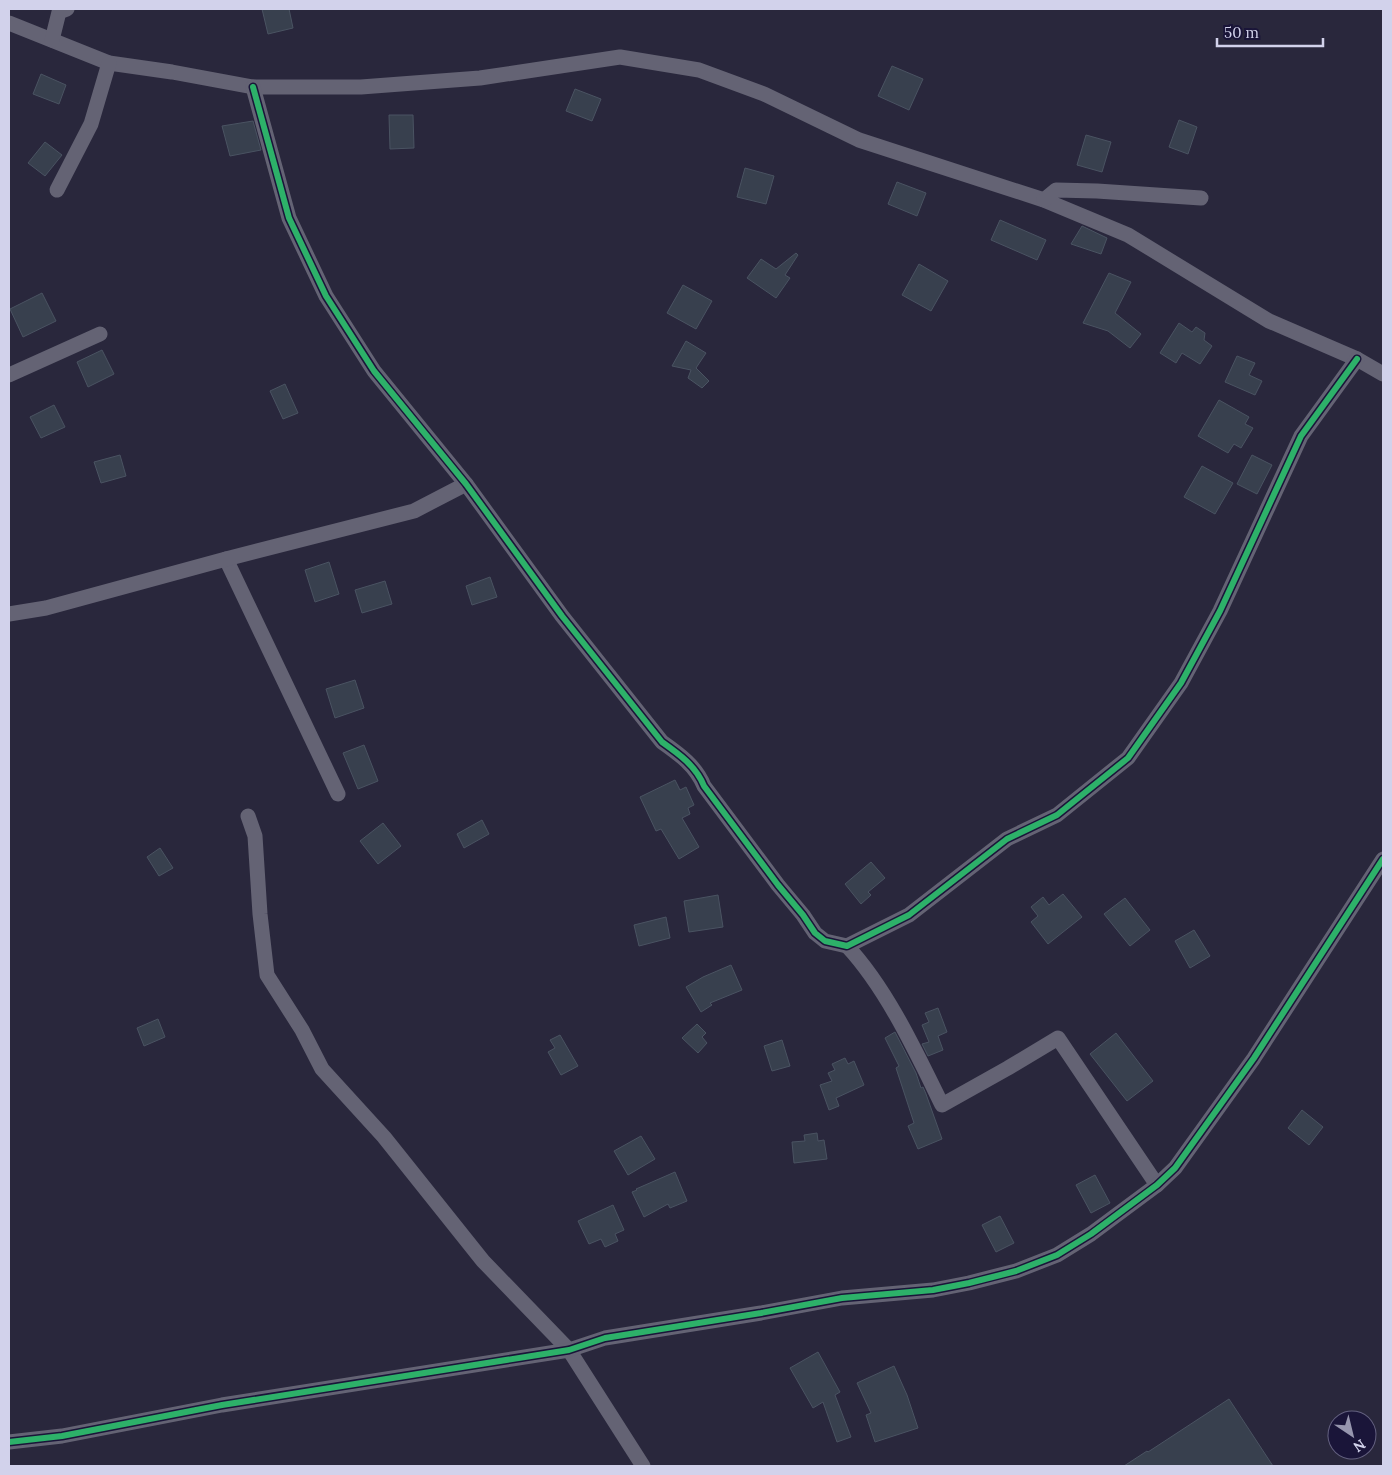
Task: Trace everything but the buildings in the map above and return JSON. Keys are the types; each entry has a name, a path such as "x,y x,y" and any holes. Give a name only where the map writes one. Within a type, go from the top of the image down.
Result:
{"street":[{"path":"52,40 61,10"},
{"path":"9,23 109,63 253,87 361,87 480,78 620,57 699,70 764,94 859,140 1044,200 1128,235 1269,321 1358,359 1383,374"},
{"path":"57,190 91,124 109,63"},
{"path":"253,87 289,218 326,296 374,371 466,484 562,616 662,742 681,756 700,774 704,786 815,933 825,941 847,946 861,962 914,1048 942,1105 1058,1038 1156,1185"},
{"path":"1044,200 1056,190 1097,190 1201,198"},
{"path":"9,375 100,334"},
{"path":"847,946 909,915 1007,839 1057,815 1128,758 1181,683 1220,610 1301,436 1358,359"},
{"path":"9,614 46,608 226,559 414,511 466,484"},
{"path":"226,559 338,794"},
{"path":"248,816 255,836 260,914 267,976 302,1030 322,1069 384,1137 483,1261 569,1350 643,1466"},
{"path":"9,1442 62,1436 222,1405 569,1350 605,1338 842,1298 933,1290 1016,1272 1058,1255 1083,1239 1156,1185 1175,1168 1254,1058 1383,859"}],"cycle path":[{"path":"253,87 289,218 326,296 374,371 466,484 562,616 662,742 692,766 704,786 778,885 815,933 825,941 847,946 909,915 1007,839 1057,815 1128,758 1181,683 1220,611 1301,436 1357,359"},
{"path":"9,1442 62,1436 222,1405 569,1350 605,1338 842,1298 933,1290 1016,1271 1057,1255 1091,1234 1157,1185 1175,1168 1254,1058 1383,859"}]}
